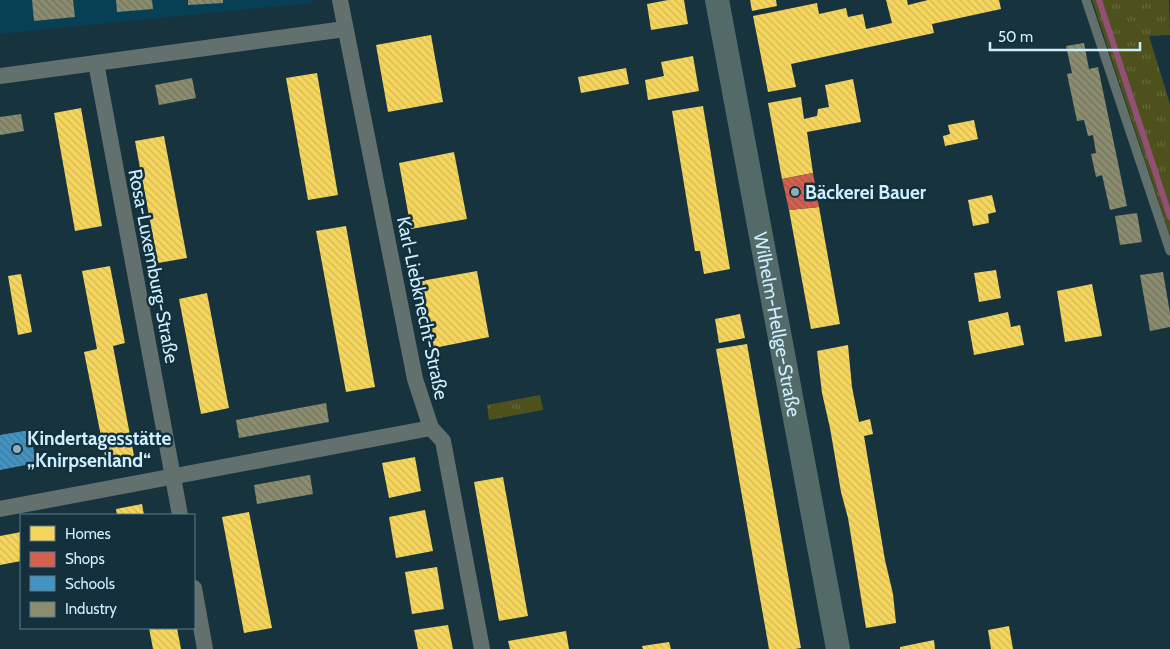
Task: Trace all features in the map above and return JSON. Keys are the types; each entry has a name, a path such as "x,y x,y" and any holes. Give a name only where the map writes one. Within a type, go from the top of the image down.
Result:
{"main road":[{"name":"Wilhelm-Hellge-Straße","path":"718,0 838,649"}],"street":[{"name":"Karl-Liebknecht-Straße","path":"340,0 415,379 431,428 443,441 482,649"},
{"path":"0,76 345,29"},
{"name":"Rosa-Luxemburg-Straße","path":"96,63 180,514"},
{"path":"0,509 431,428"},
{"path":"195,594 205,649"}],"lane":[{"path":"1086,0 1170,251"}],"shaded area":[{"path":"0,0 312,0 312,3 0,34"}],"green space":[{"path":"1092,0 1169,0 1170,35 1149,36 1170,104 1170,236"},
{"path":"540,395 543,410 489,420 487,405"}],"building: Homes":[{"path":"668,0 684,0 688,24 651,30 647,4"},
{"path":"750,0 776,0 777,6 752,11"},
{"path":"886,0 907,0 908,5 928,0 999,0 1001,9 932,24 934,33 791,64 796,87 768,92 753,16 817,3 819,14 846,8 848,17 863,14 866,29 892,23"},
{"path":"431,35 443,102 388,112 376,45"},
{"path":"693,56 699,91 648,100 645,80 664,76 661,62"},
{"path":"626,68 629,84 581,93 578,77"},
{"path":"317,73 338,195 308,200 286,78"},
{"path":"853,79 861,122 807,132 813,173 782,179 768,103 801,97 804,119 817,116 818,109 829,107 825,85"},
{"path":"703,106 730,269 704,274 700,251 695,251 672,111"},
{"path":"81,108 102,226 75,231 54,113"},
{"path":"974,120 978,139 945,146 943,136 950,134 948,125"},
{"path":"164,136 187,258 158,263 135,141"},
{"path":"454,152 467,219 411,229 399,163"},
{"path":"992,195 996,212 988,214 989,223 973,226 968,200"},
{"path":"819,207 840,324 811,329 789,210"},
{"path":"346,226 375,387 346,392 316,231"},
{"path":"110,266 125,343 113,346 135,461 107,466 84,352 97,349 82,271"},
{"path":"996,270 1001,298 979,302 974,273"},
{"path":"477,271 489,337 434,348 421,281"},
{"path":"21,274 32,332 18,335 8,276"},
{"path":"1092,284 1102,336 1065,342 1057,291"},
{"path":"207,293 229,408 201,414 179,299"},
{"path":"1008,312 1011,327 1020,325 1024,345 974,355 968,321"},
{"path":"740,314 745,338 719,343 715,319"},
{"path":"747,344 801,648 769,649 716,349"},
{"path":"848,345 852,387 859,422 870,419 873,434 864,436 885,560 893,594 896,623 866,628 848,518 841,492 822,393 817,351"},
{"path":"415,457 421,491 389,498 382,463"},
{"path":"503,477 528,616 499,621 474,482"},
{"path":"142,504 144,514 117,514 116,509"},
{"path":"425,510 433,551 396,558 389,517"},
{"path":"249,512 272,628 244,633 222,517"},
{"path":"20,532 20,561 0,565 0,536"},
{"path":"437,567 444,609 412,614 405,572"},
{"path":"448,625 453,649 418,649 414,630"},
{"path":"1009,626 1013,649 991,649 988,630"},
{"path":"149,629 177,629 181,649 153,649"},
{"path":"566,631 569,649 510,649 508,641"},
{"path":"934,640 935,649 900,649 900,647"},
{"path":"669,642 671,649 643,649 642,646"}],"building: Shops":[{"path":"813,173 819,207 789,210 782,179"}],"building: Schools":[{"name":"Kindertagesstätte „Knirpsenland“","path":"30,430 36,463 0,470 0,435"}],"building: Industry":[{"path":"32,0 73,0 75,17 34,21"},
{"path":"116,0 152,0 153,9 117,12"},
{"path":"188,0 223,0 223,3 188,5"},
{"path":"1084,43 1089,69 1098,67 1127,206 1110,210 1102,175 1096,177 1091,154 1096,153 1093,135 1088,136 1084,120 1077,121 1067,74 1072,73 1066,46"},
{"path":"192,78 196,98 159,105 155,85"},
{"path":"21,114 24,131 0,135 0,117"},
{"path":"1137,213 1142,242 1120,245 1115,216"},
{"path":"1163,272 1170,313 1170,327 1150,331 1140,275"},
{"path":"326,403 329,422 239,438 236,420"},
{"path":"310,475 313,494 257,504 254,485"}],"waterway":[{"path":"1099,0 1170,217"}],"place":[{"name":"Bäckerei Bauer","path":"795,192"},
{"name":"Kindertagesstätte „Knirpsenland“","path":"17,449"}]}
